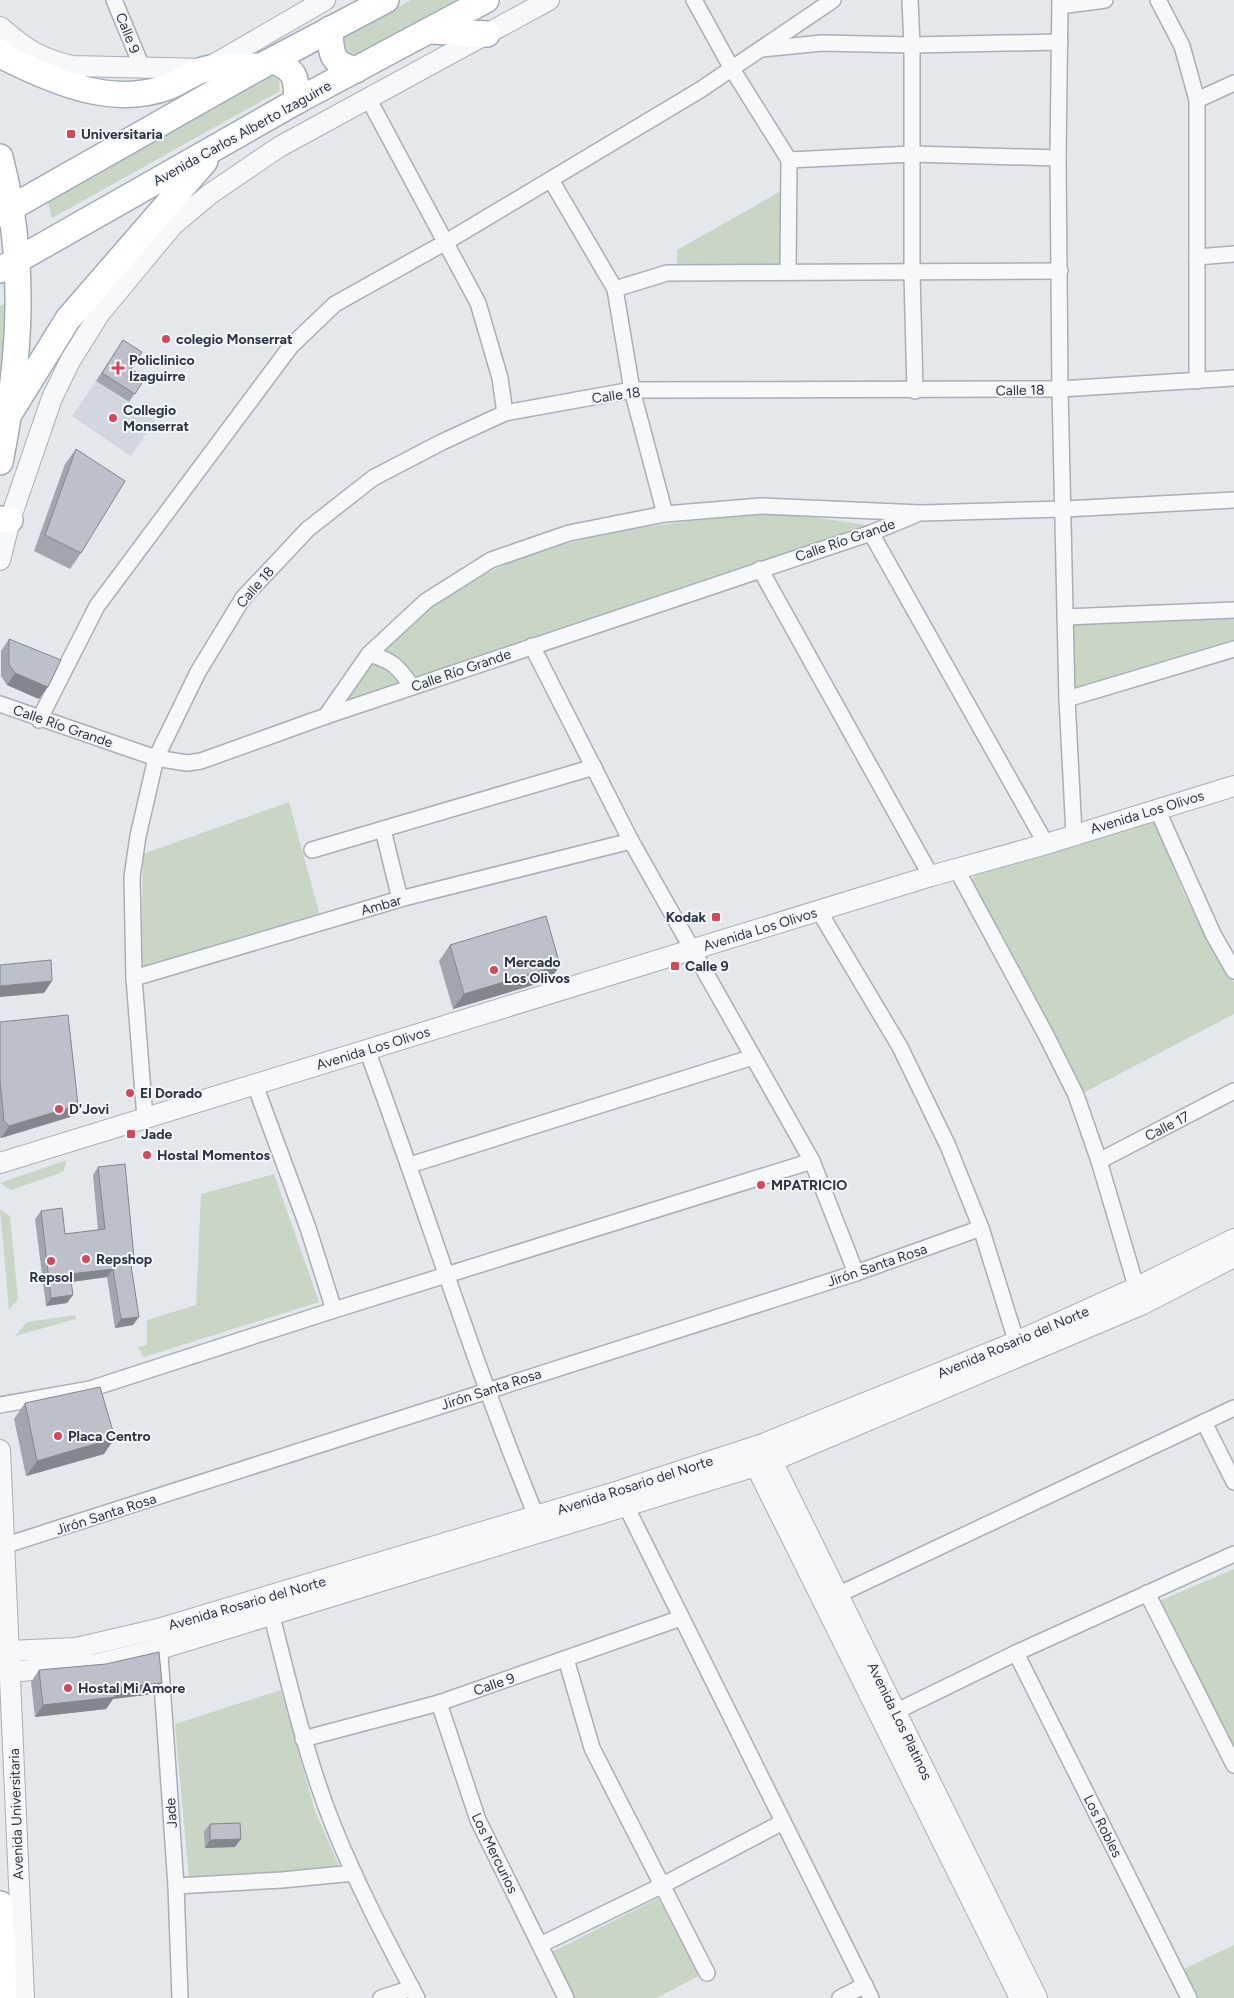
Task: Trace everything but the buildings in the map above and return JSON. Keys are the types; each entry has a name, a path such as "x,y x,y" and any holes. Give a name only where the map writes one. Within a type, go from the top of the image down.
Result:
{"main road":[{"path":"5,212 330,29 386,0"},
{"name":"Avenida Carlos Alberto Izaguirre","path":"9,264 297,101 486,0"},
{"path":"330,29 331,52 335,59 342,66 356,70"},
{"path":"431,31 487,34"},
{"path":"0,52 8,58 61,84 102,93 135,93 167,87 206,69 269,63 289,68 294,75 297,101"},
{"path":"174,116 206,69"},
{"path":"11,410 68,319 137,242 219,145"},
{"path":"0,157 8,188 5,212 18,341 11,410 0,462"},
{"path":"133,273 137,242"},
{"path":"0,1904 4,1998"}],"street":[{"name":"Calle 9","path":"114,0 134,67"},
{"path":"0,27 28,51 52,62 72,66 206,69 325,0"},
{"path":"0,560 5,520 52,398 66,368 100,313 173,225 210,194 279,147 549,0"},
{"path":"694,0 732,68 789,160 788,272"},
{"path":"40,720 97,606 291,346 335,304 551,180 732,68 833,0"},
{"path":"910,0 912,45 912,274 915,391"},
{"path":"1074,834 1067,699 1060,389 1058,158 1060,3 1105,0"},
{"path":"1158,0 1182,46 1197,100 1197,381"},
{"path":"760,50 822,43 912,45 1060,42"},
{"path":"1197,100 1234,83"},
{"path":"368,98 478,303 500,378 505,413"},
{"path":"789,160 912,154 1058,158"},
{"path":"551,180 615,289 632,390 665,514"},
{"path":"1197,257 1234,254"},
{"path":"615,289 667,273 912,274 1060,271"},
{"name":"Calle 18","path":"156,758 198,672 242,598 308,529 373,478 442,442 505,413 632,390 915,391 1060,389 1234,378"},
{"path":"326,716 368,654 426,601 491,560 569,533 665,514 761,506 921,513 1064,509 1234,500"},
{"name":"Calle Río Grande","path":"0,704 40,720 156,758 186,764 200,761 412,686 871,533 921,513"},
{"path":"871,533 1046,844"},
{"path":"760,569 931,876"},
{"path":"1065,617 1234,610"},
{"path":"532,646 631,841 694,949 812,1161 856,1273"},
{"path":"1067,699 1234,649"},
{"path":"368,654 389,660 400,669 412,686"},
{"path":"145,1118 134,978 132,877 138,836 156,758"},
{"path":"312,850 594,767"},
{"name":"Avenida Los Olivos","path":"0,1163 931,876 1046,844 1234,786"},
{"path":"1157,809 1213,934 1234,971"},
{"path":"383,830 400,899"},
{"name":"Ambar","path":"134,978 400,899 631,841"},
{"path":"957,870 1046,1035 1076,1095 1099,1161 1139,1296"},
{"path":"819,911 900,1047 948,1146 982,1228 1019,1349"},
{"path":"367,1050 410,1165 489,1390 540,1524"},
{"path":"410,1165 753,1057"},
{"path":"255,1085 308,1228 334,1310"},
{"name":"Calle 17","path":"1099,1161 1234,1091"},
{"path":"0,1405 90,1389 334,1310 812,1161"},
{"name":"Jirón Santa Rosa","path":"3,1546 856,1273 982,1228"},
{"name":"Avenida Rosario del Norte","path":"1139,1296 1234,1239"},
{"name":"Avenida Rosario del Norte","path":"10,1672 97,1664 160,1649 269,1606 760,1455 1019,1349 1139,1296 1234,1257"},
{"path":"831,1598 1234,1408"},
{"path":"1204,1422 1234,1482"},
{"name":"Avenida Universitaria","path":"0,1450 24,1998"},
{"name":"Avenida Los Platinos","path":"760,1455 831,1598 1020,1998"},
{"path":"622,1499 868,1992 840,1998"},
{"path":"895,1712 1016,1653 1234,1554"},
{"path":"1147,1592 1234,1763"},
{"name":"Avenida Los Platinos","path":"831,1598 895,1712 1037,1998"},
{"path":"269,1606 303,1739 331,1820 354,1873 414,1993 381,1998"},
{"name":"Avenida Rosario del Norte","path":"9,1651 76,1648 269,1606"},
{"name":"Calle 9","path":"303,1739 439,1703 680,1618"},
{"name":"Jade","path":"158,1629 176,1886 180,1998"},
{"name":"Los Robles","path":"1016,1653 1189,1998"},
{"path":"566,1659 592,1748 707,1973"},
{"name":"Los Mercurios","path":"439,1703 478,1820 566,1998"},
{"path":"540,1945 661,1886 783,1822"},
{"path":"176,1886 282,1880 354,1873"}],"shaded area":[{"name":"Collegio Monserrat","path":"96,381 155,421 131,456 72,416"}],"green space":[{"path":"411,0 456,0 355,55 349,54 343,48 343,37"},
{"path":"268,74 279,79 280,91 52,218 48,202"},
{"path":"781,191 781,268 677,266 677,250"},
{"path":"9,301 0,418 0,306"},
{"path":"759,513 801,515 872,526 343,705 380,652 421,615 463,586 508,563 555,547 604,535 654,526"},
{"path":"1234,615 1234,645 1072,693 1071,622"},
{"path":"289,802 320,916 141,969 143,854"},
{"path":"1149,819 1157,822 1183,892 1214,953 1234,983 1234,1014 1083,1093 1052,1031 971,889 974,875"},
{"path":"67,1160 63,1172 11,1190 0,1183"},
{"path":"274,1174 319,1302 144,1357 138,1347 147,1345 147,1320 196,1305 201,1194"},
{"path":"0,1209 10,1216 18,1299 9,1310"},
{"path":"75,1315 76,1319 15,1336 27,1322"},
{"path":"1234,1569 1234,1748 1157,1602"},
{"path":"281,1690 315,1811 340,1868 189,1879 175,1724"},
{"path":"658,1898 699,1976 656,1998 575,1998 552,1952"},
{"path":"1234,1945 1234,1998 1198,1998 1184,1969"}],"place":[{"name":"Universitaria","path":"71,134"},
{"name":"colegio Monserrat","path":"166,339"},
{"name":"Policlinico Izaguirre","path":"118,368"},
{"name":"Collegio Monserrat","path":"113,418"},
{"name":"Kodak","path":"716,917"},
{"name":"Calle 9","path":"675,966"},
{"name":"Mercado Los Olivos","path":"494,970"},
{"name":"El Dorado","path":"130,1093"},
{"name":"D'Jovi","path":"59,1109"},
{"name":"Jade","path":"131,1134"},
{"name":"Hostal Momentos","path":"147,1155"},
{"name":"MPATRICIO","path":"761,1185"},
{"name":"Repshop","path":"86,1259"},
{"name":"Repsol","path":"51,1261"},
{"name":"Placa Centro","path":"58,1436"},
{"name":"Hostal Mi Amore","path":"68,1688"}]}
